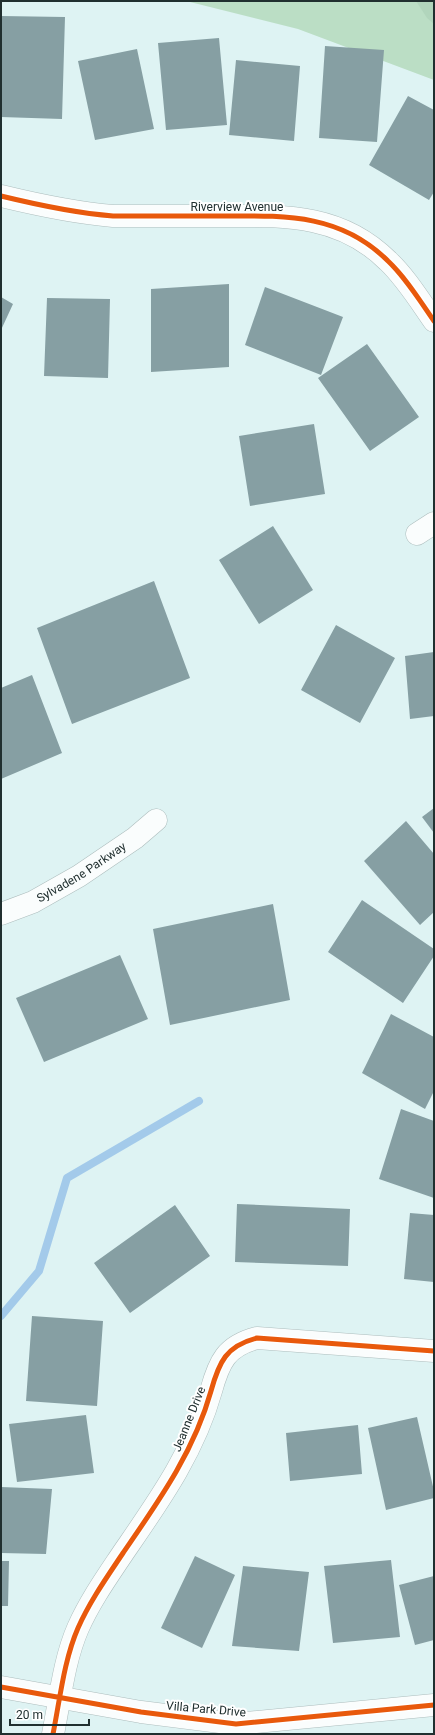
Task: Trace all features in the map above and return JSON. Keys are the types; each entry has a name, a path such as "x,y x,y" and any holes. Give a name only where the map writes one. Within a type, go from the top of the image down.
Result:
{"street":[{"name":"Riverview Avenue","path":"1,196 74,212 113,216 279,215 308,219 332,226 353,235 388,261 409,285 434,322"},
{"name":"Sylvadene Parkway","path":"1,914 33,902 79,876 135,838 156,820"},
{"name":"Jeanne Drive","path":"53,1734 71,1647 77,1629 92,1599 167,1489 191,1447 206,1409 219,1366 232,1348 245,1341 257,1338 434,1350"},
{"name":"Villa Park Drive","path":"1,1686 148,1713 236,1724 434,1705"}],"green space":[{"path":"186,1 434,1 434,80 298,29"},
{"path":"416,1 434,1 434,24 427,18"}],"building":[{"path":"1,16 65,17 62,119 1,117"},
{"path":"219,38 227,125 166,130 158,43"},
{"path":"325,46 384,50 377,142 319,138"},
{"path":"137,49 154,129 95,140 78,61"},
{"path":"236,60 300,66 294,141 229,135"},
{"path":"408,96 434,110 434,192 429,200 369,165"},
{"path":"229,284 229,367 151,372 151,289"},
{"path":"265,287 343,317 321,375 245,345"},
{"path":"1,297 13,304 1,330"},
{"path":"47,298 110,299 108,378 44,376"},
{"path":"367,344 419,417 370,451 318,378"},
{"path":"314,424 325,494 250,506 239,436"},
{"path":"273,526 313,590 259,624 219,560"},
{"path":"154,581 190,678 72,724 37,628"},
{"path":"336,625 395,658 360,723 301,690"},
{"path":"434,652 434,716 410,719 405,656"},
{"path":"32,675 62,753 1,779 1,688"},
{"path":"434,808 434,833 422,817"},
{"path":"406,821 434,854 434,912 420,925 364,861"},
{"path":"362,900 434,949 434,956 403,1003 328,952"},
{"path":"273,904 290,1000 170,1025 153,929"},
{"path":"120,955 148,1019 44,1062 16,998"},
{"path":"391,1014 434,1037 434,1091 425,1109 362,1073"},
{"path":"401,1109 434,1121 434,1198 379,1179"},
{"path":"237,1204 350,1209 348,1266 235,1262"},
{"path":"175,1205 210,1256 130,1313 94,1263"},
{"path":"410,1213 434,1215 434,1282 404,1279"},
{"path":"32,1316 103,1321 97,1406 26,1401"},
{"path":"86,1415 94,1473 17,1482 9,1424"},
{"path":"417,1417 434,1491 434,1498 386,1510 368,1428"},
{"path":"358,1425 362,1474 290,1481 286,1433"},
{"path":"1,1487 52,1489 46,1554 1,1553"},
{"path":"195,1556 235,1575 202,1648 161,1628"},
{"path":"391,1560 400,1637 333,1643 324,1566"},
{"path":"1,1561 9,1561 8,1606 1,1606"},
{"path":"243,1566 309,1572 299,1651 232,1646"},
{"path":"434,1576 434,1640 415,1645 399,1585"}],"waterway":[{"path":"1,1316 39,1271 67,1178 199,1101"}],"cycle path":[{"path":"1,196 57,208 113,216 261,216 284,217 328,225 349,233 369,245 388,261 407,282 434,321"},
{"path":"53,1734 69,1653 78,1628 99,1589 162,1495 185,1456 204,1413 217,1372 225,1357 246,1341 257,1338 434,1351"},
{"path":"1,1687 141,1712 236,1724 434,1705"}]}
